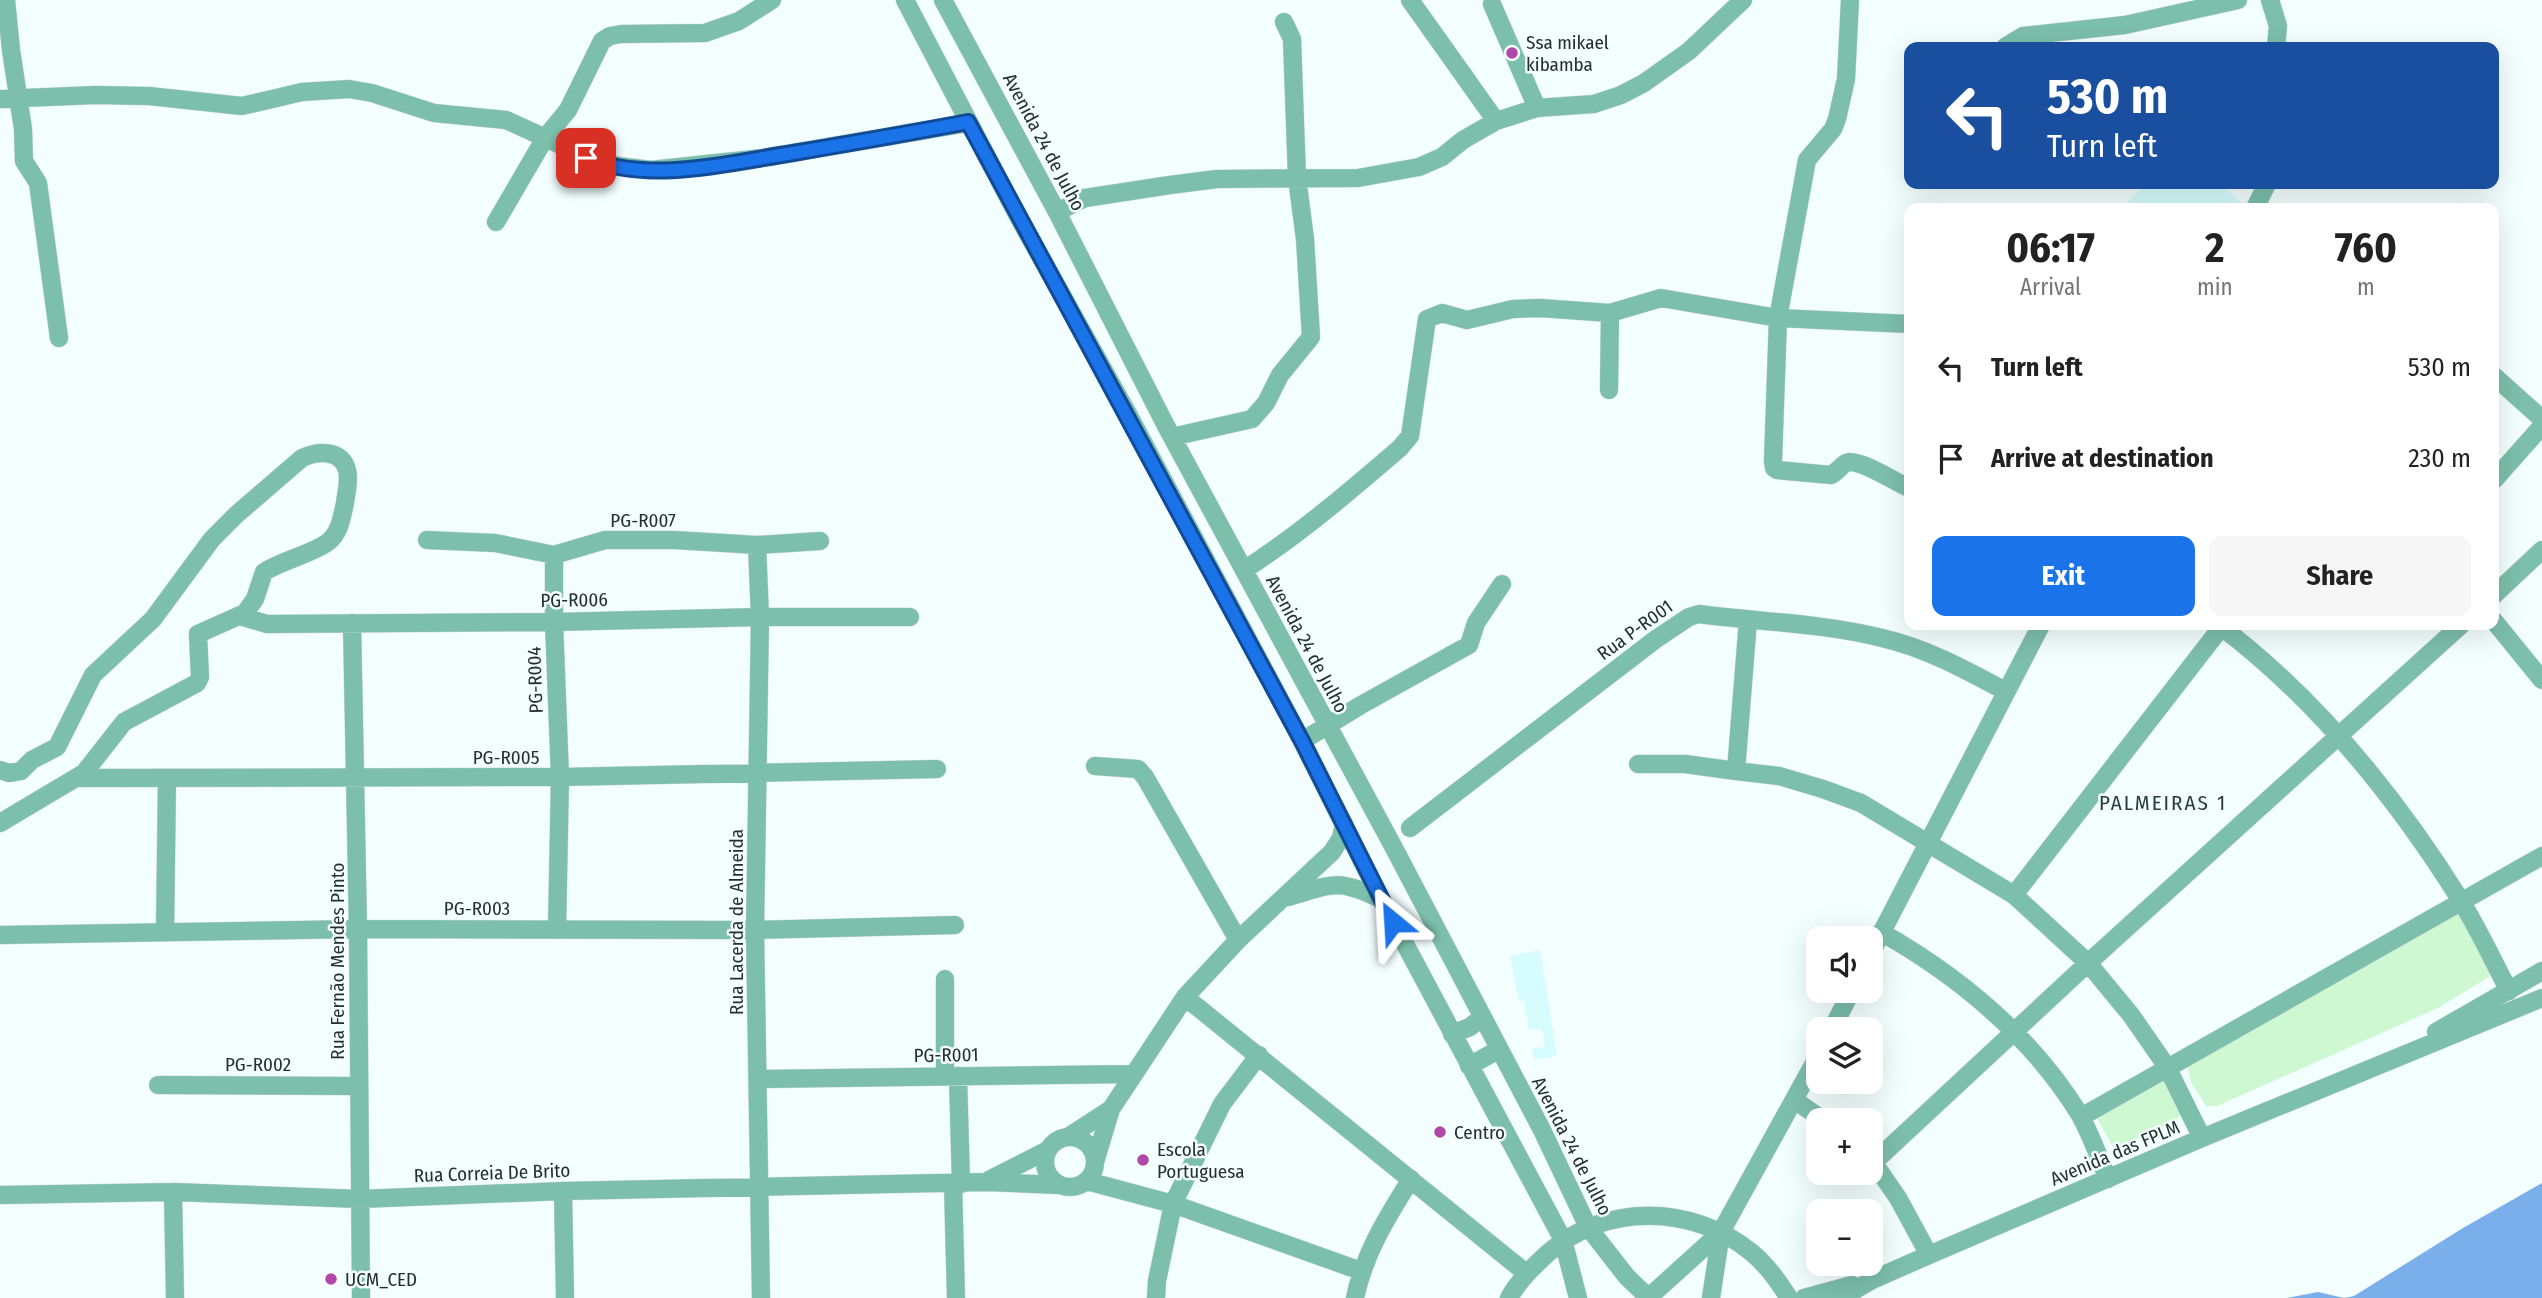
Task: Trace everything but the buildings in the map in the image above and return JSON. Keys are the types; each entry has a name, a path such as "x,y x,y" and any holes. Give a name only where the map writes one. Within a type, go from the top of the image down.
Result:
{"street":[{"path":"6,0 9,98 24,161 38,183 59,338"},
{"path":"496,222 545,138 568,110 602,41 621,34 705,33 739,21 772,0"},
{"path":"905,0 1302,741 1381,899 1563,1240 1578,1298"},
{"name":"Avenida 24 de Julho","path":"943,0 1057,212 1168,430 1326,726 1387,834 1542,1130 1588,1227 1627,1277 1648,1298"},
{"path":"1410,0 1496,121"},
{"path":"1057,212 1085,198 1217,179 1358,178 1419,167 1442,157 1463,140 1496,121 1537,108 1594,104 1621,95 1644,83 1689,51 1743,0"},
{"path":"1850,0 1846,79 1838,119 1807,160 1778,318 1774,468 1831,475 1849,462 1904,485"},
{"path":"2013,42 2023,36 2125,25 2238,0"},
{"path":"2270,0 2278,26 2276,42"},
{"path":"1492,4 1537,108"},
{"path":"1139,438 1168,430 1252,419 1266,403 1279,375 1311,337 1305,239 1297,178 1292,39 1284,22"},
{"path":"9,98 149,96 242,106 302,92 349,89 372,93 434,113 506,120 602,164 651,170 763,158 968,122"},
{"path":"1244,569 1284,544 1318,517 1410,436 1427,319 1434,314 1442,313 1467,320 1513,309 1540,308 1610,313 1661,298 1778,318 1904,324"},
{"path":"1609,390 1610,313"},
{"path":"2499,380 2542,419"},
{"path":"1127,412 1152,399"},
{"path":"2499,474 2542,426"},
{"path":"0,769 9,773 21,771 32,760 57,747 93,675 153,619 212,539 236,514 302,458 313,453 335,455 347,469 348,481 338,529 328,542 264,572 254,599 245,613 198,634 200,677 197,683 124,722 93,764 76,778 0,823"},
{"name":"PG-R007","path":"427,540 495,543 554,555 606,540 674,540 757,545 820,541"},
{"name":"Rua Lacerda de Almeida","path":"757,545 760,617 755,930 761,1298"},
{"path":"2499,590 2542,550"},
{"name":"PG-R004","path":"554,555 560,777 557,930"},
{"path":"1302,741 1469,645 1476,623 1502,584"},
{"name":"Rua P-R001","path":"1410,828 1656,639 1689,617 1699,614 1748,621 1800,624 1882,638 1919,649 2005,691"},
{"name":"PG-R006","path":"240,615 267,624 910,617"},
{"path":"1736,771 1748,621"},
{"name":"Rua Fernão Mendes Pinto","path":"352,623 361,1298"},
{"path":"2499,627 2542,680"},
{"path":"1883,928 2037,630"},
{"path":"2014,895 2217,630"},
{"path":"2227,630 2293,688 2339,735 2375,779 2414,830 2462,903 2509,990"},
{"path":"1883,1151 2455,630"},
{"path":"1286,712 1312,698"},
{"path":"1638,764 1685,764 1779,776 1845,797 1861,803 1927,841 2014,895 2088,963 2131,1015 2167,1067 2202,1138"},
{"path":"1095,766 1138,768 1238,940"},
{"name":"PG-R005","path":"76,778 560,777 937,769"},
{"path":"164,932 167,778"},
{"path":"1111,1109 1068,1138 1053,1144 1048,1150 1045,1158 1047,1174 1059,1185 1074,1187 1087,1181 1094,1169 1111,1109 1185,997 1238,940 1332,852 1341,838 1344,824"},
{"path":"2081,1117 2542,856"},
{"path":"1285,898 1333,884 1355,887 1381,899"},
{"name":"PG-R003","path":"0,935 358,929 755,930 955,925"},
{"path":"1883,933 1952,978 2015,1031 2048,1069 2081,1117 2108,1179"},
{"path":"2375,1067 2542,971"},
{"path":"945,979 957,1184 956,1298"},
{"path":"1185,997 1526,1273"},
{"path":"2375,1067 2542,998"},
{"path":"1452,1034 1469,1027 1482,1017"},
{"path":"1469,1066 1498,1049"},
{"path":"1157,1298 1157,1281 1173,1204 1222,1104 1259,1055"},
{"name":"Avenida das FPLM","path":"1841,1298 1872,1280 1929,1255 2375,1067"},
{"name":"PG-R001","path":"758,1079 1134,1074"},
{"path":"1648,1298 1721,1232 1806,1081"},
{"name":"PG-R002","path":"158,1085 358,1086"},
{"path":"1796,1101 1806,1108"},
{"path":"1068,1138 1076,1138 1090,1147 1095,1162"},
{"path":"986,1182 1048,1150"},
{"path":"1883,1177 1929,1255"},
{"path":"1355,1298 1361,1271 1384,1221 1411,1179"},
{"path":"1087,1181 1173,1204 1361,1271"},
{"name":"Rua Correia De Brito","path":"0,1195 173,1192 360,1199 563,1191 986,1182 1059,1185"},
{"path":"563,1191 565,1298"},
{"path":"173,1192 175,1298"},
{"path":"1509,1298 1526,1273 1563,1240 1588,1227 1646,1214 1692,1221 1721,1232 1764,1264 1789,1298"},
{"path":"1712,1298 1721,1232"},
{"name":"Avenida das FPLM","path":"1804,1298 1872,1280"}],"shaded area":[{"path":"2140,189 2227,189 2241,202 2240,203 2127,203"},
{"path":"1540,950 1557,1056 1534,1060 1532,1048 1545,1047 1542,1029 1529,1030 1524,1001 1519,1001 1510,956"}],"green space":[{"path":"2456,909 2492,963 2489,977 2438,1008 2217,1106 2206,1106 2191,1082 2187,1064"},
{"path":"2161,1076 2168,1082 2181,1113 2176,1121 2114,1149 2096,1116"}],"water":[{"path":"2542,1183 2542,1298 2344,1298 2354,1296 2463,1228"},
{"path":"2318,1292 2344,1298 2287,1298"}],"place":[{"name":"Ssa mikael kibamba","path":"1512,53"},
{"name":"Centro","path":"1440,1132"},
{"name":"Escola Portuguesa","path":"1143,1160"},
{"name":"UCM_CED","path":"331,1279"}],"district":[{"name":"PALMEIRAS 1","path":"2163,803"}],"route":[{"path":"586,158 628,169 695,167 763,158 968,122 1127,412 1230,611 1302,741 1393,922"}]}
